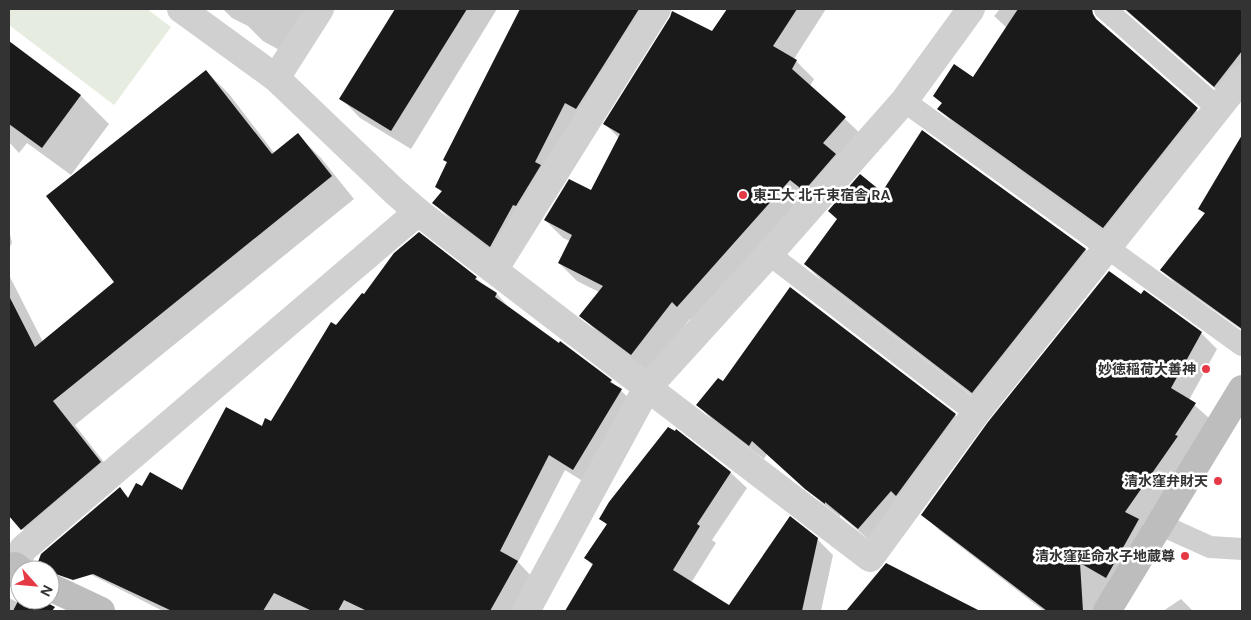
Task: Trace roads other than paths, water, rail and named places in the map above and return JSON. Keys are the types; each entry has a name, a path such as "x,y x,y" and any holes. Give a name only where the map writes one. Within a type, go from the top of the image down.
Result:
{"street":[{"path":"181,9 276,78 418,212 870,558 976,413 1242,78"},
{"path":"276,78 320,9"},
{"path":"494,270 657,9"},
{"path":"526,611 647,388 904,102 971,9"},
{"path":"17,560 23,549 418,212"},
{"path":"1107,611 1242,389"},
{"path":"60,592 101,611"}],"lane":[{"path":"1105,9 1218,109"},
{"path":"904,102 1242,345"},
{"path":"769,254 976,413"},
{"path":"1159,524 1210,547 1242,549"}],"place":[{"name":"東工大 北千束宿舎 RA","path":"743,195"},
{"name":"妙徳稲荷大善神","path":"1206,369"},
{"name":"清水窪弁財天","path":"1218,481"},
{"name":"清水窪延命水子地蔵尊","path":"1185,556"}]}
